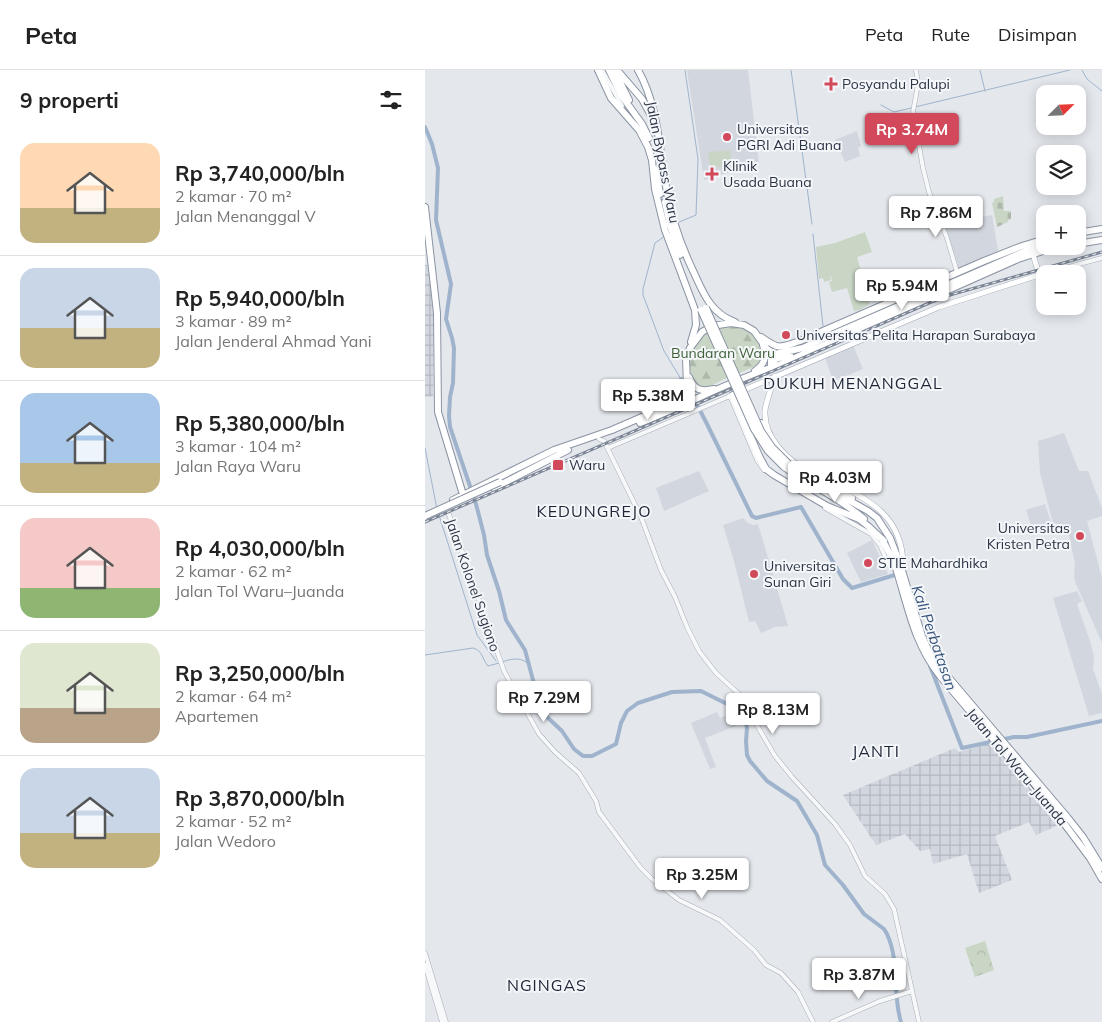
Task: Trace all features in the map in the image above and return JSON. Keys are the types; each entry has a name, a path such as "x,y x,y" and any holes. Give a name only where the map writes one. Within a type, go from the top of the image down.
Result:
{"highway":[{"name":"Jalan Bypass Waru","path":"598,70 611,98 642,134 648,147 655,188 671,228 692,297 696,319 690,348"},
{"path":"609,70 619,95 643,132 648,147"},
{"name":"Jalan Tol Waru–Juanda","path":"609,70 621,96 649,138 655,157 661,198 671,228 704,309 761,431 787,465 803,480 857,512 871,525 899,562"},
{"path":"616,70 642,99 649,110 659,142"},
{"name":"Jalan Tol Waru–Juanda","path":"616,70 628,99 646,125 654,142 671,228 704,309"},
{"name":"Jalan Bypass Waru","path":"639,70 652,103 669,204 671,228 704,296 716,311 726,318 738,322"},
{"path":"652,167 661,198"},
{"path":"425,207 437,313 437,406 459,486 459,493 455,499"},
{"path":"1086,232 1102,229"},
{"path":"1086,235 1093,237"},
{"path":"1086,238 1102,235"},
{"path":"1086,243 1102,240"},
{"path":"788,360 773,365 770,363 772,360 797,352 803,345 821,332 957,272 1036,242"},
{"path":"425,516 564,450 673,404 683,395 687,386 686,358 690,348 701,332 708,328 719,324 738,322 751,328 772,353 789,352 1036,248"},
{"path":"439,510 455,499 505,483 564,450 604,439 689,403 753,373 788,360 1036,253"},
{"path":"891,310 900,299 922,288"},
{"path":"692,297 703,320 707,322 712,317 704,296"},
{"path":"759,337 776,347 803,345"},
{"path":"753,373 763,364 765,359 759,337"},
{"path":"687,368 691,383 698,390 725,386"},
{"path":"731,395 763,464 771,473 827,506 859,519 884,541"},
{"path":"750,436 751,426 757,422 764,426 769,434"},
{"name":"Jalan Tol Waru–Juanda","path":"787,465 877,518 887,531 899,562 922,636 942,674 1027,774 1060,818 1102,868"},
{"path":"811,472 859,502 868,511"},
{"path":"459,486 469,495"},
{"path":"425,516 469,495"},
{"name":"Jalan Tol Waru–Juanda","path":"1092,857 1102,879"}],"main road":[{"path":"1033,254 1036,265"},
{"path":"731,395 939,307 1036,276"},
{"path":"775,376 765,411 765,421 769,434 788,456 811,472 858,496 883,512 898,534 899,562"}],"street":[{"path":"602,70 630,119"},
{"path":"916,70 918,84 914,108 923,168 931,198 947,238 957,272"},
{"path":"1076,265 1102,258"},
{"path":"608,448 731,395 757,460 766,472 871,534 880,545 890,567 894,568 899,562"},
{"path":"604,439 641,517 661,570 699,652 716,673 738,693 780,762 835,824 850,845 865,876 886,896 894,909 919,1022"},
{"name":"Jalan Kolonel Sugiono","path":"439,510 500,662 534,726 555,752 579,773 596,801 599,812 642,870 679,900 719,920 754,950 766,965 781,973 798,992 813,1022"},
{"path":"425,953 444,1022"},
{"path":"425,965 444,1022"},
{"path":"831,1022 912,992"}],"shaded area":[{"name":"Universitas PGRI Adi Buana","path":"687,70 748,70 759,163 704,180"},
{"path":"857,131 861,146 858,148 860,156 845,162 835,140"},
{"path":"964,207 965,215 976,213 977,218 992,215 998,251 959,268 943,221 954,217 953,209"},
{"path":"425,265 428,265 433,312 433,396 425,397"},
{"path":"853,345 863,369 833,381 825,357"},
{"name":"Universitas Kristen Petra","path":"1064,433 1079,471 1088,471 1102,508 1102,516 1087,521 1102,578 1102,643 1076,584 1074,577 1075,564 1067,526 1053,523 1040,473 1038,441"},
{"path":"699,471 709,491 664,511 656,488"},
{"path":"1045,504 1052,525 1051,528 1039,532 1038,530 1033,531 1026,510"},
{"name":"Universitas Sunan Giri","path":"743,518 753,525 758,524 788,626 775,627 761,633 755,621 749,622 723,525"},
{"name":"STIE Mahardhika","path":"872,540 888,574 861,582 847,553"},
{"path":"1077,591 1082,601 1077,604 1090,641 1094,657 1093,669 1102,694 1102,713 1089,716 1053,598"},
{"path":"717,712 720,718 735,712 741,724 705,738 716,767 710,769 691,723"},
{"path":"991,743 1061,824 1036,835 1029,822 995,836 1012,880 979,893 967,854 933,864 930,849 920,851 905,834 876,845 843,795 955,748 959,752"}],"green space":[{"path":"730,150 732,166 710,168 708,152"},
{"path":"1003,196 1004,211 1011,211 1011,219 997,227 992,203 994,199"},
{"path":"865,232 872,252 857,257 870,304 854,311 847,288 832,292 829,282 832,281 831,276 831,280 824,282 823,278 819,279 816,247 835,243"},
{"name":"Bundaran Waru","path":"734,325 750,333 758,340 764,356 759,365 709,387 700,387 690,370 691,352 702,336 710,330 719,326"},
{"path":"985,941 994,970 975,977 965,948"}],"waterway":[{"name":"Kali Perbatasan","path":"677,223 696,215 698,159 685,70"},
{"path":"791,70 812,224"},
{"path":"980,70 985,91"},
{"path":"915,107 1070,70"},
{"path":"1082,70 1087,79 1102,91"},
{"path":"881,105 894,112 911,108"},
{"path":"425,127 432,144 438,168 436,220 451,284 446,319 454,348 453,383 449,416 450,427 476,504 487,555 506,620 525,650 538,699 546,716 562,731 574,749 583,756 592,756 616,744 621,723 627,711 638,703 672,692 701,691 737,709 745,718 747,755 750,761 767,781 797,801 817,835 825,865 843,885 864,914 884,929 887,934 895,967 898,1011 901,1022"},
{"path":"813,234 823,326"},
{"name":"Kali Perbatasan","path":"665,236 655,243 643,295 664,351 681,379"},
{"name":"Kali Perbatasan","path":"681,379 706,422 752,516 756,518 801,507 843,579 852,588 898,574"},
{"path":"425,448 437,509"},
{"path":"438,512 477,635 496,661"},
{"path":"425,655 473,648 481,653 488,666 499,663"},
{"path":"502,662 517,659 530,665"},
{"name":"Kali Perbatasan","path":"930,666 962,748 1014,737 1027,737 1102,721"}],"railway":[{"path":"425,522 943,297 1102,252"}],"place":[{"name":"Posyandu Palupi","path":"831,84"},
{"name":"Universitas PGRI Adi Buana","path":"727,137"},
{"name":"Klinik Usada Buana","path":"712,174"},
{"name":"Universitas Pelita Harapan Surabaya","path":"786,335"},
{"name":"Waru","path":"558,465"},
{"name":"Universitas Kristen Petra","path":"1080,536"},
{"name":"STIE Mahardhika","path":"868,563"},
{"name":"Universitas Sunan Giri","path":"754,574"}],"district":[{"name":"DUKUH MENANGGAL","path":"853,383"},
{"name":"KEDUNGREJO","path":"594,511"},
{"name":"JANTI","path":"876,751"},
{"name":"NGINGAS","path":"547,985"}]}
